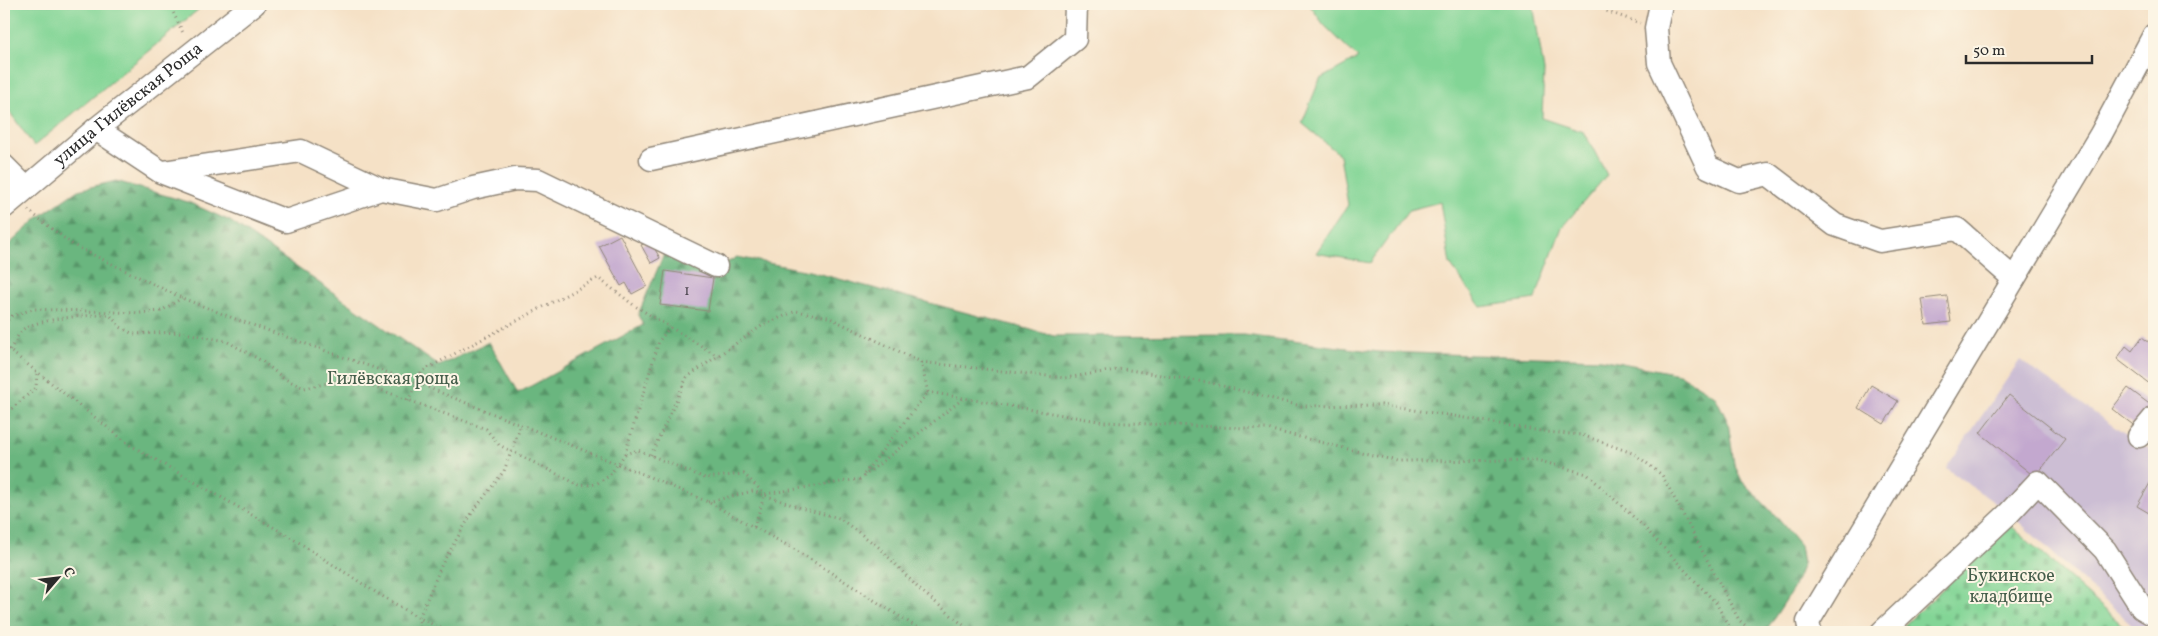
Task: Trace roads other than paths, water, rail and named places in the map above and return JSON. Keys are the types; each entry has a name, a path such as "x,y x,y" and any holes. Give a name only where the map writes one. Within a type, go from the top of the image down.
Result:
{"street":[{"name":"улица Гилёвская Роща","path":"15,198 96,128 254,4"},
{"path":"651,159 1028,77 1075,39 1076,4"},
{"path":"1662,4 1656,28 1659,63 1708,167 1740,181 1768,174 1835,225 1880,241 1958,228 2014,279"},
{"path":"1810,632 1808,622 2101,134 2154,35"},
{"path":"96,128 161,172 286,221 381,190"},
{"path":"161,172 301,151 381,190 437,200 473,188 515,179 538,180 716,266"},
{"path":"4,166 15,198"},
{"path":"2139,436 2154,418"},
{"path":"1882,632 2009,512 2038,482 2105,550 2142,608 2154,615"}],"park label":[{"name":"Гилёвская роща","path":"393,379"},
{"name":"Букинское кладбище","path":"2011,586"}]}
